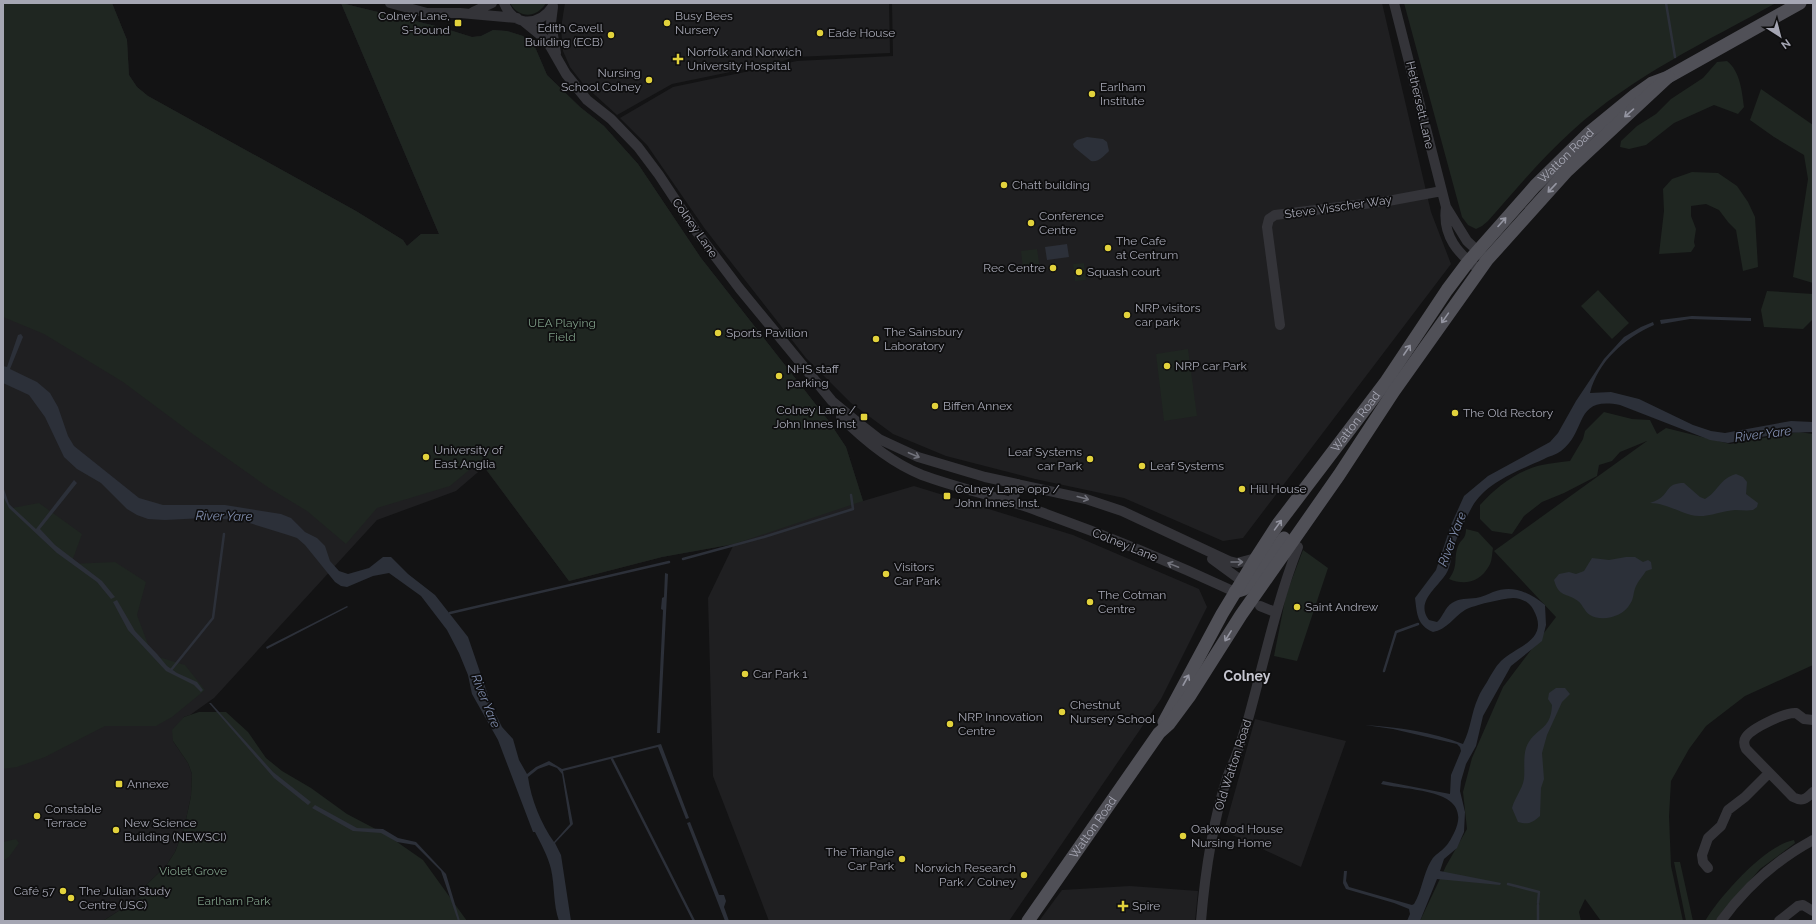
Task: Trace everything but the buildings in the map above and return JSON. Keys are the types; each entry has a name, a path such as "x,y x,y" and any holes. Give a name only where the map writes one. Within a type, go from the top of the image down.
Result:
{"main road":[{"name":"Watton Road","path":"1159,734 1172,705 1256,558 1278,524 1385,383 1447,290 1477,251 1535,186 1591,131 1635,95 1652,83 1668,77 1800,3"},
{"name":"Watton Road","path":"1028,921 1159,734 1169,724 1189,697 1244,611 1374,421 1484,265 1567,172 1668,77"},
{"name":"Watton Road","path":"1240,587 1256,578 1307,507 1374,421"},
{"path":"1240,587 1244,611"}],"street":[{"name":"Colney Lane","path":"390,3 427,13 467,14 532,21 541,19 548,13 554,4"},
{"name":"Colney Lane","path":"467,14 492,3"},
{"name":"Colney Lane","path":"504,3 511,14 544,38 566,74 587,100 611,119 649,161 696,231 728,274 832,401 842,417 855,430 896,461 921,474 1038,511 1175,565 1240,587"},
{"name":"Hethersett Lane","path":"1394,3 1446,207 1460,231 1477,251"},
{"name":"Colney Lane","path":"554,4 551,23 557,57"},
{"name":"Steve Visscher Way","path":"1280,325 1267,227 1269,219 1276,215 1388,201 1442,191"},
{"name":"Hethersett Lane","path":"1446,207 1444,219 1450,238 1456,250 1468,262"},
{"path":"1477,251 1484,265"},
{"path":"1468,262 1484,265"},
{"name":"Colney Lane","path":"832,401 861,425 890,445 918,457 985,477 1086,499 1122,511 1229,562 1237,563 1256,558"},
{"path":"1012,503 1018,484"},
{"name":"Colney Lane","path":"1194,546 1240,587"},
{"name":"Old Watton Road","path":"1201,921 1206,871 1216,820 1227,777 1249,715 1275,612 1285,580 1298,547"},
{"path":"1260,606 1275,612"},
{"path":"1813,720 1804,719 1796,713 1790,712 1779,719 1765,723 1746,737 1744,743 1746,749 1793,797 1800,801 1805,800 1813,792"},
{"path":"1708,868 1703,862 1702,855 1708,838 1721,826 1728,810 1745,797 1768,773"},
{"path":"1721,921 1747,889 1780,860 1813,840"},
{"path":"1779,921 1798,906 1803,905 1813,911"}],"shaded area":[{"name":"University of East Anglia","path":"3,3 112,3 127,40 129,75 137,87 148,96 356,211 403,240 407,246 421,234 439,234 341,3 440,27 472,37 481,36 493,30 507,31 523,36 535,47 547,75 580,107 604,126 638,164 701,258 828,420 846,447 863,501 914,486 1073,535 1199,589 1207,607 1161,699 1009,921 769,921 713,776 708,598 734,544 662,557 569,581 484,467 456,491 377,520 214,698 190,715 184,717 173,741 188,763 192,774 191,796 184,829 175,852 166,866 145,886 145,894 103,921 3,921"},
{"name":"Norfolk and Norwich University Hospital","path":"565,3 889,3 890,53 794,57 783,61 672,84 617,115 584,85 570,67 563,51 561,28"},
{"path":"892,3 1382,3 1431,212 1451,264 1243,538 1223,541 1124,498 1035,479 946,456 893,434 851,403 806,358 705,229 647,145 620,118 673,87 797,61 893,56"},
{"path":"1255,719 1346,741 1301,867 1224,831"},
{"name":"Spire","path":"1130,886 1198,891 1195,921 1039,921 1062,890"}],"green space":[{"name":"UEA Playing Field","path":"3,3 112,3 127,40 129,75 137,87 148,96 356,211 403,240 407,246 421,234 439,234 341,3 440,27 472,37 481,36 493,30 507,31 523,36 535,47 547,75 580,107 604,126 638,164 701,258 828,420 846,447 863,501 734,544 662,557 569,581 480,461 450,486 377,508 346,544 307,511 269,488 123,382 44,334 3,317"},
{"path":"510,3 546,3 538,12 528,15 518,12"},
{"path":"1404,3 1776,3 1670,61 1619,93 1573,130 1529,174 1488,221 1476,229 1468,225 1462,217"},
{"path":"1727,61 1735,70 1741,88 1744,107 1738,114 1714,105 1674,123 1646,145 1629,149 1620,147 1621,141 1637,126 1656,114 1671,99 1703,78 1717,62"},
{"path":"1761,89 1813,125 1813,283 1793,277 1808,179 1804,155 1774,137 1750,120"},
{"path":"1692,172 1718,173 1737,186 1748,202 1755,217 1758,267 1743,271 1736,230 1719,210 1706,204 1691,206 1691,216 1696,229 1694,242 1695,246 1691,252 1659,254 1664,211 1663,189 1672,179"},
{"path":"1037,249 1040,268 1023,269 1021,251"},
{"name":"Squash court","path":"1084,263 1086,280 1075,281 1073,264"},
{"path":"1598,290 1629,323 1612,339 1581,306"},
{"path":"1767,291 1813,294 1813,319 1803,329 1764,327 1761,310"},
{"path":"1188,349 1197,416 1164,421 1156,354"},
{"path":"1604,412 1632,419 1650,420 1657,434 1666,428 1730,444 1799,432 1813,434 1813,665 1745,696 1706,726 1689,749 1671,781 1669,816 1671,866 1683,921 1601,921 1585,899 1579,912 1581,921 1420,921 1446,866 1467,829 1463,792 1472,758 1503,687 1556,617 1494,551 1647,441 1620,452 1612,461 1599,465 1597,476 1564,493 1542,502 1524,516 1512,534 1492,531 1480,519 1480,505 1500,486 1524,471 1542,465 1570,461 1583,439 1585,431"},
{"path":"3,493 12,508 39,503 82,534 71,564 115,562 146,582 137,615 152,655 185,665 205,690 172,717 156,726 105,726 45,757 17,767 3,769"},
{"path":"1466,529 1478,532 1493,548 1491,562 1481,576 1472,581 1461,582 1449,579 1454,570 1458,546 1464,537"},
{"path":"1303,550 1328,568 1297,661 1274,656 1286,595"},
{"path":"199,712 226,712 248,732 266,758 282,771 311,788 347,814 387,835 423,860 467,921 103,921 145,894 145,886 166,866 175,852 184,829 191,796 192,774 188,763 173,741 172,730 184,717"},
{"path":"16,839 19,843 9,857 3,861 3,842"},
{"path":"1794,840 1795,843 1760,869 1715,921 1705,921 1721,898 1757,861 1782,844"},
{"path":"1674,862 1680,862 1693,921 1686,921"}],"water":[{"path":"1087,137 1103,139 1107,142 1109,151 1099,160 1091,161 1074,147 1073,144 1077,140"},
{"path":"1067,244 1069,257 1047,260 1045,247"},
{"path":"1692,316 1751,318 1751,321 1690,319 1661,324 1660,320"},
{"name":"River Yare","path":"1653,322 1654,325 1643,330 1623,344 1606,361 1594,381 1590,393 1611,392 1639,399 1693,425 1711,431 1725,433 1791,421 1813,422 1813,432 1783,433 1728,443 1710,440 1620,405 1605,404 1595,406 1588,410 1569,443 1557,454 1504,478 1486,490 1478,498 1464,522 1457,538 1453,548 1448,571 1426,601 1424,607 1425,613 1429,620 1437,622 1448,607 1455,601 1461,599 1478,598 1500,590 1514,589 1533,597 1545,605 1546,625 1542,641 1511,666 1483,716 1476,746 1466,764 1461,781 1460,791 1465,812 1464,832 1457,848 1444,859 1440,871 1501,883 1500,885 1437,879 1420,921 1407,921 1410,914 1409,909 1346,889 1343,883 1344,871 1347,871 1346,881 1349,887 1412,905 1414,904 1431,861 1447,845 1454,833 1458,818 1456,807 1448,800 1436,794 1381,784 1383,781 1450,794 1451,775 1461,751 1457,744 1393,729 1365,725 1415,731 1439,736 1463,744 1468,733 1479,696 1493,671 1507,656 1529,641 1535,635 1538,628 1533,609 1529,604 1513,598 1488,602 1469,608 1442,629 1433,632 1421,622 1417,614 1415,598 1436,570 1451,525 1464,496 1488,476 1550,442 1558,433 1576,401 1604,359 1624,337"},
{"name":"River Yare","path":"21,334 23,337 10,369 37,382 50,393 58,407 68,436 74,446 139,498 163,505 225,505 281,514 291,518 305,532 317,538 325,546 330,561 339,571 348,574 369,568 383,557 391,557 408,574 435,595 468,637 492,707 502,727 513,739 519,760 527,774 536,767 549,761 562,769 661,744 689,818 686,819 658,747 563,771 573,824 555,843 561,855 571,921 559,921 550,864 535,832 533,832 498,740 472,694 468,675 447,630 421,596 389,573 373,576 347,587 341,586 335,582 305,545 297,538 240,520 204,518 165,520 148,519 127,509 101,483 77,469 64,457 45,417 29,395 3,383 3,366 7,367 18,335","holes":["549,765 557,768 562,774 570,824 554,842 537,811 528,777 538,769"]},
{"path":"1736,474 1743,477 1747,482 1746,494 1758,503 1757,507 1753,510 1735,510 1696,516 1655,503 1650,503 1659,499 1671,486 1678,483 1684,483 1700,497 1705,499 1713,493 1722,482 1730,476"},
{"path":"74,480 77,483 40,529 55,545 102,581 115,597 111,599 97,582 57,553 9,508 3,496 3,486 9,504 36,529"},
{"path":"1635,557 1643,562 1648,560 1651,562 1652,569 1646,571 1637,584 1633,598 1627,608 1617,615 1600,618 1590,615 1578,601 1563,594 1556,586 1554,580 1559,574 1569,572 1576,574 1584,571 1592,558 1609,560"},
{"path":"665,573 668,574 660,733 657,733 663,610 661,609 662,598 664,597"},
{"path":"117,600 135,631 167,666 177,673 197,682 203,690 201,692 194,685 166,671 128,630 113,602"},
{"path":"347,606 348,607 267,649 266,647"},
{"path":"1556,688 1565,688 1570,694 1562,702 1547,735 1542,753 1544,779 1541,788 1540,816 1530,823 1518,822 1512,808 1522,787 1524,779 1526,748 1533,736 1549,720 1552,705 1548,699 1549,693"},
{"path":"209,703 211,703 273,772 311,802 308,805 274,778"},
{"path":"315,805 357,828 383,829 398,838 416,842 446,874 460,921 458,921 441,871 415,845 397,842 381,833 353,831 312,808"},
{"path":"690,822 719,895 724,895 726,901 724,907 729,921 725,921 687,823"}],"waterway":[{"path":"1666,3 1675,57"},
{"path":"683,559 764,537 853,509 851,495"},
{"path":"171,670 213,618 224,534"},
{"path":"450,613 669,562"},
{"path":"1384,671 1396,632 1418,624"},
{"path":"612,759 694,921"},
{"path":"1508,884 1539,892 1538,903"},
{"path":"1538,905 1538,921"}],"place":[{"name":"Colney Lane, S-bound","path":"458,23"},
{"name":"Busy Bees Nursery","path":"667,23"},
{"name":"Eade House","path":"820,33"},
{"name":"Edith Cavell Building (ECB)","path":"611,35"},
{"name":"Norfolk and Norwich University Hospital","path":"678,59"},
{"name":"Nursing School Colney","path":"649,80"},
{"name":"Earlham Institute","path":"1092,94"},
{"name":"Chatt building","path":"1004,185"},
{"name":"Conference Centre","path":"1031,223"},
{"name":"The Cafe at Centrum","path":"1108,248"},
{"name":"Rec Centre","path":"1053,268"},
{"name":"Squash court","path":"1079,272"},
{"name":"NRP visitors car park","path":"1127,315"},
{"name":"Sports Pavilion","path":"718,333"},
{"name":"The Sainsbury Laboratory","path":"876,339"},
{"name":"NRP car Park","path":"1167,366"},
{"name":"NHS staff parking","path":"779,376"},
{"name":"Biffen Annex","path":"935,406"},
{"name":"The Old Rectory","path":"1455,413"},
{"name":"Colney Lane / John Innes Inst","path":"864,417"},
{"name":"University of East Anglia","path":"426,457"},
{"name":"Leaf Systems car Park","path":"1090,459"},
{"name":"Leaf Systems","path":"1142,466"},
{"name":"Hill House","path":"1242,489"},
{"name":"Colney Lane opp / John Innes Inst.","path":"947,496"},
{"name":"Visitors Car Park","path":"886,574"},
{"name":"The Cotman Centre","path":"1090,602"},
{"name":"Saint Andrew","path":"1297,607"},
{"name":"Car Park 1","path":"745,674"},
{"name":"Chestnut Nursery School","path":"1062,712"},
{"name":"NRP Innovation Centre","path":"950,724"},
{"name":"Annexe","path":"119,784"},
{"name":"Constable Terrace","path":"37,816"},
{"name":"New Science Building (NEWSCI)","path":"116,830"},
{"name":"Oakwood House Nursing Home","path":"1183,836"},
{"name":"The Triangle Car Park","path":"902,859"},
{"name":"Norwich Research Park / Colney","path":"1024,875"},
{"name":"Café 57","path":"63,891"},
{"name":"The Julian Study Centre (JSC)","path":"71,898"},
{"name":"Spire","path":"1123,906"}],"district":[{"name":"Colney","path":"1247,676"}],"park label":[{"name":"Violet Grove","path":"193,871"},
{"name":"Earlham Park","path":"234,901"}]}
